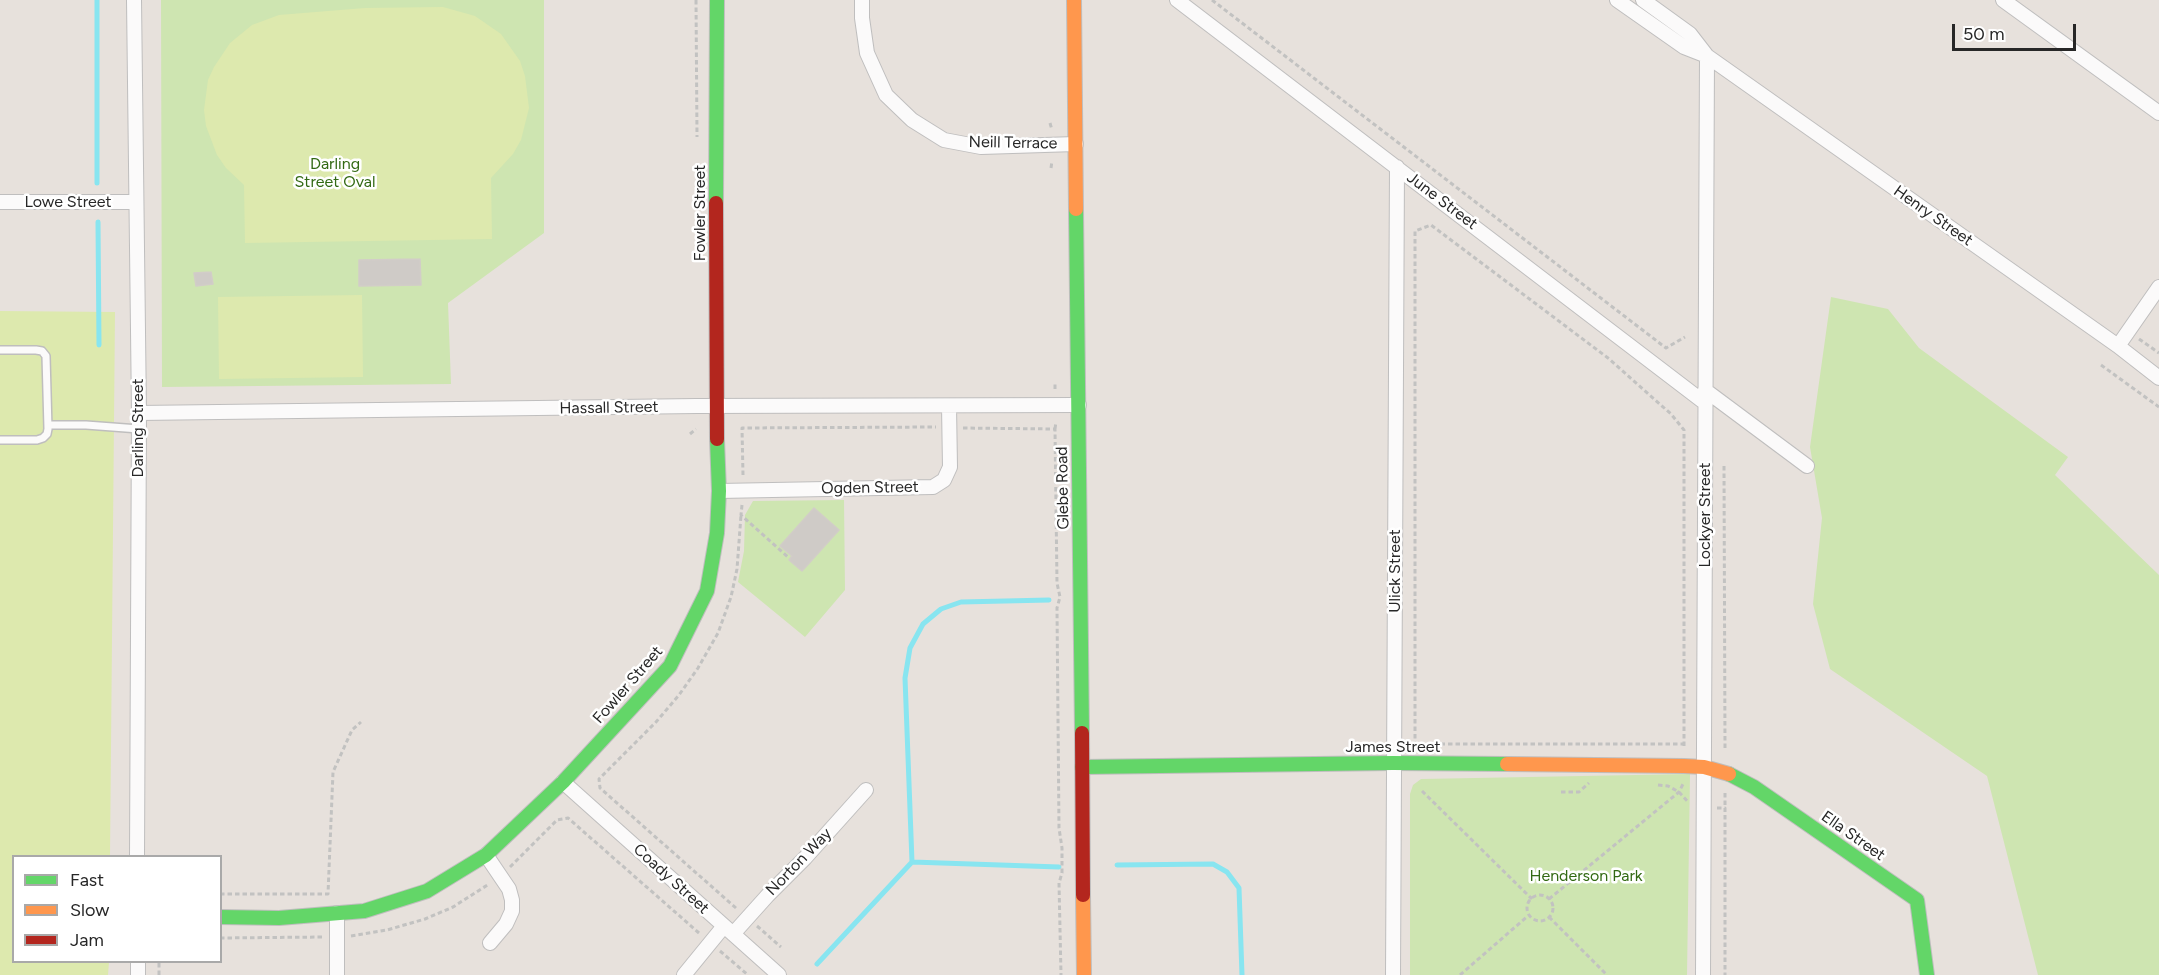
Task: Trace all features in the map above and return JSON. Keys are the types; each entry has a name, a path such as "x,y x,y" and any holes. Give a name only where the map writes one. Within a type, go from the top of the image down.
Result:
{"street":[{"name":"Darling Street","path":"135,0 135,202 139,413 137,855"},
{"name":"Fowler Street","path":"222,917 279,918 364,911 427,891 486,855 563,782 653,686 670,666 683,643 708,591 716,552 718,491 715,406 717,0"},
{"name":"Neill Terrace","path":"862,0 867,53 886,95 912,120 944,140 981,147 1076,144"},
{"name":"Glebe Road","path":"1074,0 1084,975"},
{"name":"June Street","path":"1177,0 1705,396 1807,466"},
{"name":"Henry Street","path":"1617,0 1684,47 1707,56 2118,346 2159,378"},
{"name":"Henry Street","path":"1643,0 1690,34 1707,56"},
{"path":"2003,0 2159,113"},
{"name":"Lockyer Street","path":"1703,975 1707,56"},
{"name":"Ulick Street","path":"1393,975 1397,167"},
{"name":"Lowe Street","path":"0,202 135,202"},
{"path":"2118,346 2159,287"},
{"name":"Hassall Street","path":"139,413 715,406 1079,405"},
{"name":"Ogden Street","path":"718,491 933,487 945,480 950,467 949,406"},
{"name":"James Street","path":"1082,766 1394,763 1704,767"},
{"name":"Ella Street","path":"1704,767 1729,774 1754,787 1917,900 1927,975"},
{"name":"Coady Street","path":"563,782 779,975"},
{"name":"Norton Way","path":"684,975 729,930 748,918 866,790"},
{"path":"486,855 509,889 512,900 512,911 506,924 490,944"},
{"path":"337,913 337,975"}],"lane":[{"path":"0,350 36,350 42,351 46,356 48,425 47,434 43,438 0,440"},
{"path":"48,425 139,429"}],"path":[{"path":"1212,0 1666,348 1685,337"},
{"path":"1050,123 1052,132"},
{"path":"1052,161 1052,168"},
{"path":"1683,744 1415,744 1415,231 1431,225 1451,239 1608,358 1671,414 1684,430 1684,749"},
{"path":"2138,338 2159,353"},
{"path":"2101,365 2159,407"},
{"path":"1055,382 1055,389"},
{"path":"1056,422 1057,583 1060,597 1057,619 1059,828 1062,848 1062,873 1059,883 1061,975"},
{"path":"743,475 742,426 940,427"},
{"path":"960,428 1056,429"},
{"path":"690,434 696,429"},
{"path":"736,436 742,437"},
{"path":"1725,466 1725,748"},
{"path":"742,504 737,569 731,597 718,633 679,695 656,722 599,779 600,788 781,947"},
{"path":"741,515 788,557"},
{"path":"222,894 328,894 333,772 352,730 361,722"},
{"path":"1549,899 1680,792 1684,782"},
{"path":"1562,792 1578,792 1588,783 1600,783"},
{"path":"1657,785 1668,786 1680,792 1688,801 1688,809"},
{"path":"1422,791 1532,899"},
{"path":"1725,793 1725,975"},
{"path":"1715,808 1725,808"},
{"path":"1542,896 1549,899 1552,906 1549,917 1539,921 1529,915 1527,908 1532,899 1542,896"},
{"path":"1460,975 1529,915"},
{"path":"1549,917 1607,975"}],"green space":[{"name":"Darling Street Oval","path":"161,0 544,0 544,233 448,303 451,384 162,387"},
{"path":"443,7 475,16 501,34 520,61 525,76 529,108 521,140 513,154 491,178 492,239 245,243 244,185 226,168 217,155 206,126 204,110 208,80 230,43 252,25 279,15 365,8"},
{"path":"362,295 363,377 219,379 218,297"},
{"path":"1831,297 1888,309 1919,348 2068,457 2055,475 2159,575 2159,975 2038,975 1987,776 1830,669 1813,604 1822,518 1810,447"},
{"path":"0,311 115,312 110,855 12,855 12,963 109,963 108,975 0,975"},
{"path":"844,500 845,590 805,637 738,582 744,551 745,515 753,501"},
{"name":"Henderson Park","path":"1690,774 1687,975 1410,975 1410,794 1413,785 1421,779"}],"building":[{"path":"420,259 421,285 359,286 359,260"},
{"path":"211,272 213,284 196,286 194,273"},
{"path":"814,508 839,530 802,571 789,560 792,556 780,546"}],"waterway":[{"path":"97,0 97,183"},
{"path":"98,222 99,345"},
{"path":"817,964 912,862 905,678 910,648 923,624 941,609 961,602 1049,600"},
{"path":"912,862 1059,867"},
{"path":"1117,865 1213,864 1227,872 1239,888 1242,975"}],"traffic: fast":[{"path":"716,203 717,0"},
{"path":"1076,209 1082,733"},
{"path":"222,917 279,918 364,911 427,891 486,855 563,782 670,666 707,591 717,533 719,491 717,439"},
{"path":"1082,767 1393,763 1507,764"},
{"path":"1729,774 1754,787 1917,900 1927,975"}],"traffic: slow":[{"path":"1074,0 1076,209"},
{"path":"1507,764 1684,766 1704,767 1729,774"},
{"path":"1083,895 1084,975"}],"traffic: jam":[{"path":"716,203 717,439"},
{"path":"1082,733 1083,895"}]}
